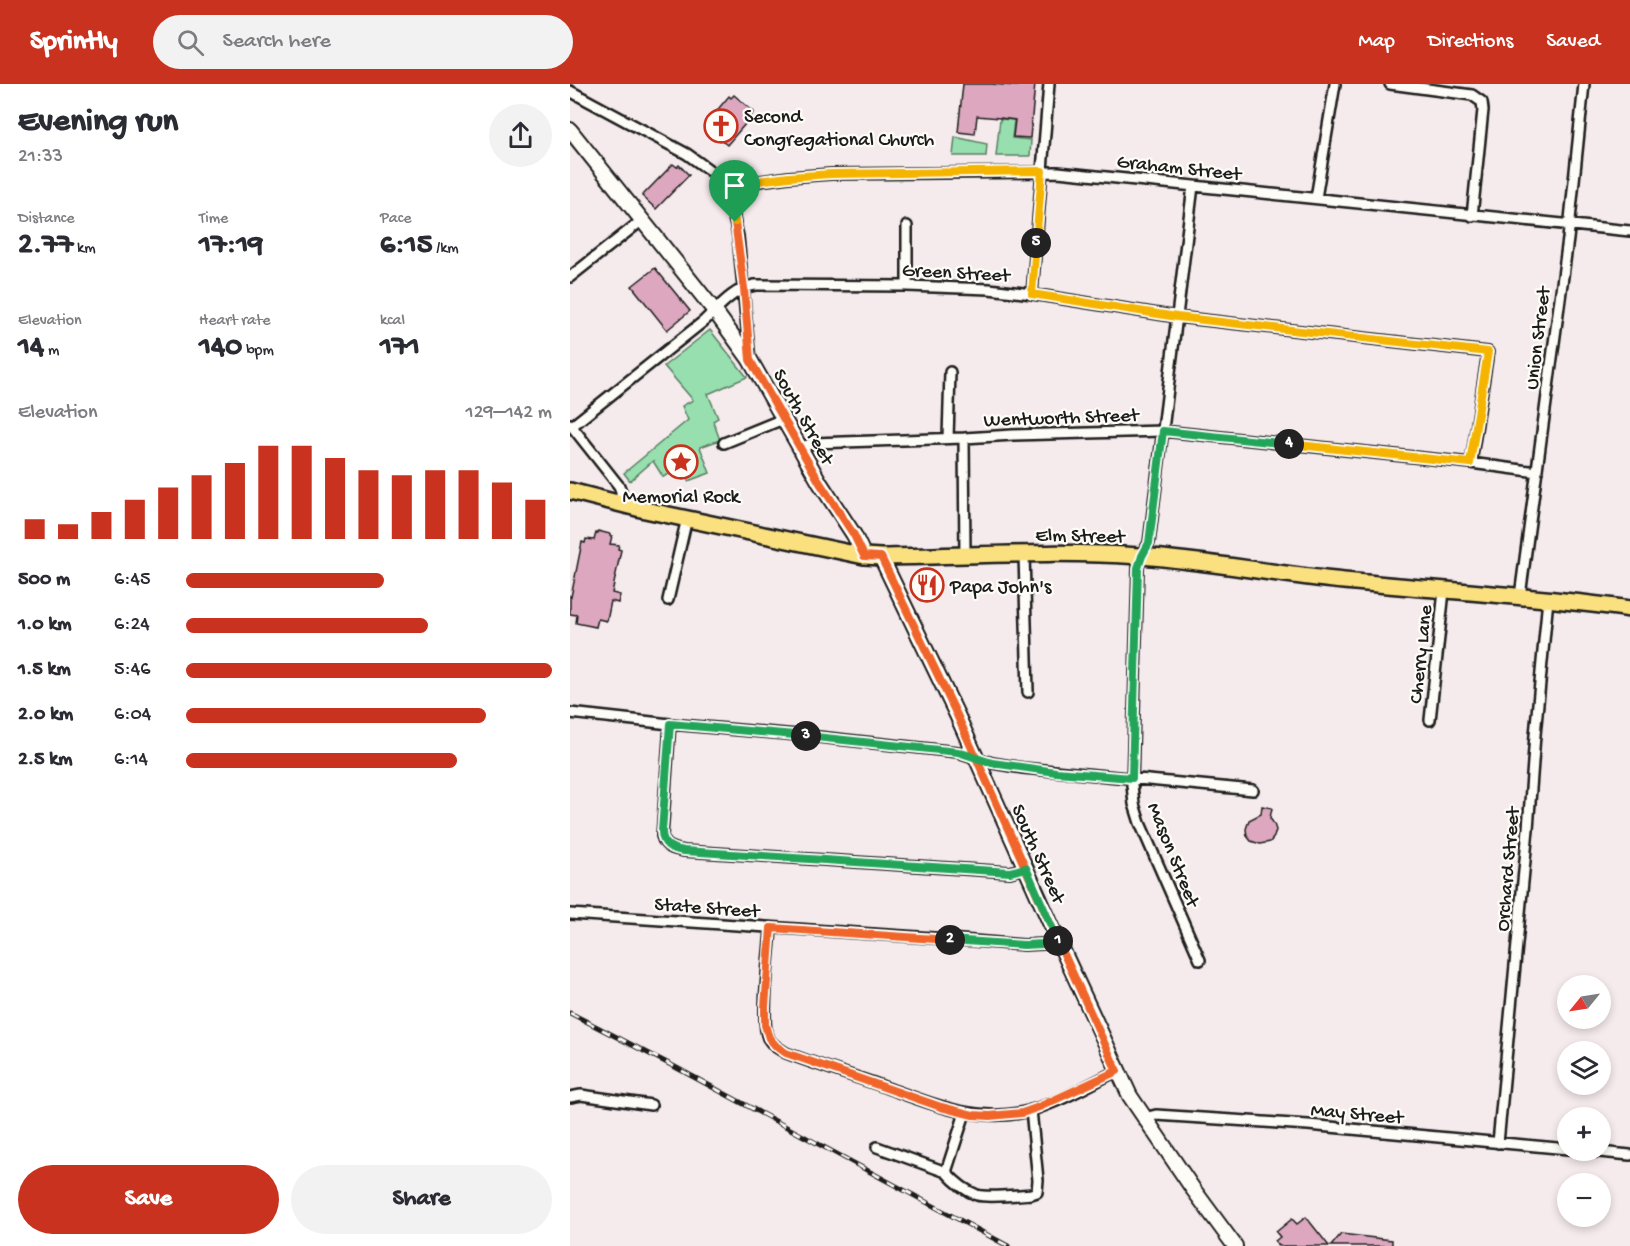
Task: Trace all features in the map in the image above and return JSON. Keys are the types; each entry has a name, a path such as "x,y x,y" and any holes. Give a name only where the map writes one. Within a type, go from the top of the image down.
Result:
{"main road":[{"name":"Elm Street","path":"570,491 621,505 864,556 1087,554 1142,556 1344,581 1520,596 1630,609"}],"street":[{"path":"1032,294 1049,84"},
{"path":"1316,198 1335,84"},
{"path":"1390,84 1472,95 1482,102 1472,216"},
{"name":"Union Street","path":"1520,596 1569,225 1584,84"},
{"path":"570,91 687,154 712,172 724,186 733,211 738,236 750,360"},
{"name":"South Street","path":"570,130 714,310 750,360 820,483 854,535 864,556"},
{"name":"Graham Street","path":"724,186 818,175 1042,171 1630,231"},
{"name":"Mason Street","path":"1193,186 1149,543 1138,568 1132,778 1133,799 1140,823 1200,960"},
{"path":"570,277 641,221"},
{"path":"907,226 908,286"},
{"name":"Green Street","path":"571,425 744,288 755,285 989,289 1177,317 1488,352 1470,463"},
{"path":"948,438 950,372"},
{"path":"724,443 783,419"},
{"path":"571,425 619,486 621,505"},
{"name":"Wentworth Street","path":"800,448 813,443 1163,431 1537,472"},
{"path":"964,438 965,555"},
{"path":"668,600 687,519"},
{"path":"1024,555 1028,692"},
{"name":"South Street","path":"881,557 975,756 1117,1071 1144,1118 1235,1246"},
{"name":"Cherry Lane","path":"1430,720 1444,591"},
{"name":"Orchard Street","path":"1498,1143 1548,599"},
{"path":"570,713 947,751 975,756 992,763 1023,768 1253,790"},
{"path":"670,724 662,836 665,844 672,849 1010,872 1026,868"},
{"name":"State Street","path":"570,914 1024,945 1043,944 1057,939"},
{"path":"771,928 766,1033 776,1046 786,1053 941,1107 990,1116 1031,1110 1117,1071"},
{"path":"570,1097 581,1095 651,1105"},
{"path":"877,1147 946,1172 979,1196 1030,1194 1037,1192 1038,1180 1031,1110"},
{"path":"946,1172 965,1113"},
{"name":"May Street","path":"1144,1118 1156,1115 1308,1125 1557,1148"},
{"path":"1611,1153 1630,1155"}],"green space":[{"path":"1000,119 1014,120 1012,138 1031,140 1030,156 996,156"},
{"path":"955,137 987,144 986,156 953,156"},
{"path":"710,330 747,377 708,394 718,418 713,421 720,440 700,447 710,473 688,481 685,474 678,476 676,471 663,477 653,461 630,481 624,473 688,420 682,406 693,400 664,366"}],"building":[{"path":"963,84 1017,86 1018,84 1035,84 1030,138 1013,137 1015,120 977,116 975,134 958,132"},
{"path":"734,95 754,112 727,145 704,126 729,96 731,98"},
{"path":"673,164 677,167 679,165 689,175 656,209 642,196"},
{"path":"655,268 690,311 667,330 632,286"},
{"path":"598,531 610,534 612,536 610,544 619,545 618,549 621,550 612,593 620,595 618,603 611,601 607,621 598,619 596,627 576,623 577,615 570,614 570,596 582,542 585,543 586,539 594,540"},
{"path":"1262,806 1272,808 1270,818 1276,830 1270,842 1260,844 1251,841 1246,829 1249,820 1261,814"},
{"path":"1306,1217 1329,1246 1279,1246 1275,1241 1280,1237 1276,1232 1292,1219 1297,1224"},
{"path":"1341,1234 1392,1240 1392,1246 1331,1246"}],"railway":[{"path":"570,1013 1008,1246"}],"place":[{"name":"Second Congregational Church","path":"721,126"},
{"name":"Memorial Rock","path":"681,462"},
{"name":"Papa John's","path":"927,585"}],"route":[{"path":"735,222 730,199 724,186 727,185 831,174 1042,171 1032,294 1177,317 1488,352 1470,463 1163,431 1149,543 1138,568 1132,778 1023,768 992,763 975,756 958,752 670,724 662,836 665,844 672,849 1010,872 1026,868 1057,939 1043,944 1024,945 771,928 765,1007 766,1033 776,1046 786,1053 958,1112 990,1116 1022,1113 1056,1100 1117,1071 1057,939 1026,868 975,756 957,715 881,557 864,556 854,535 820,483 750,360 744,288 735,222"}]}
